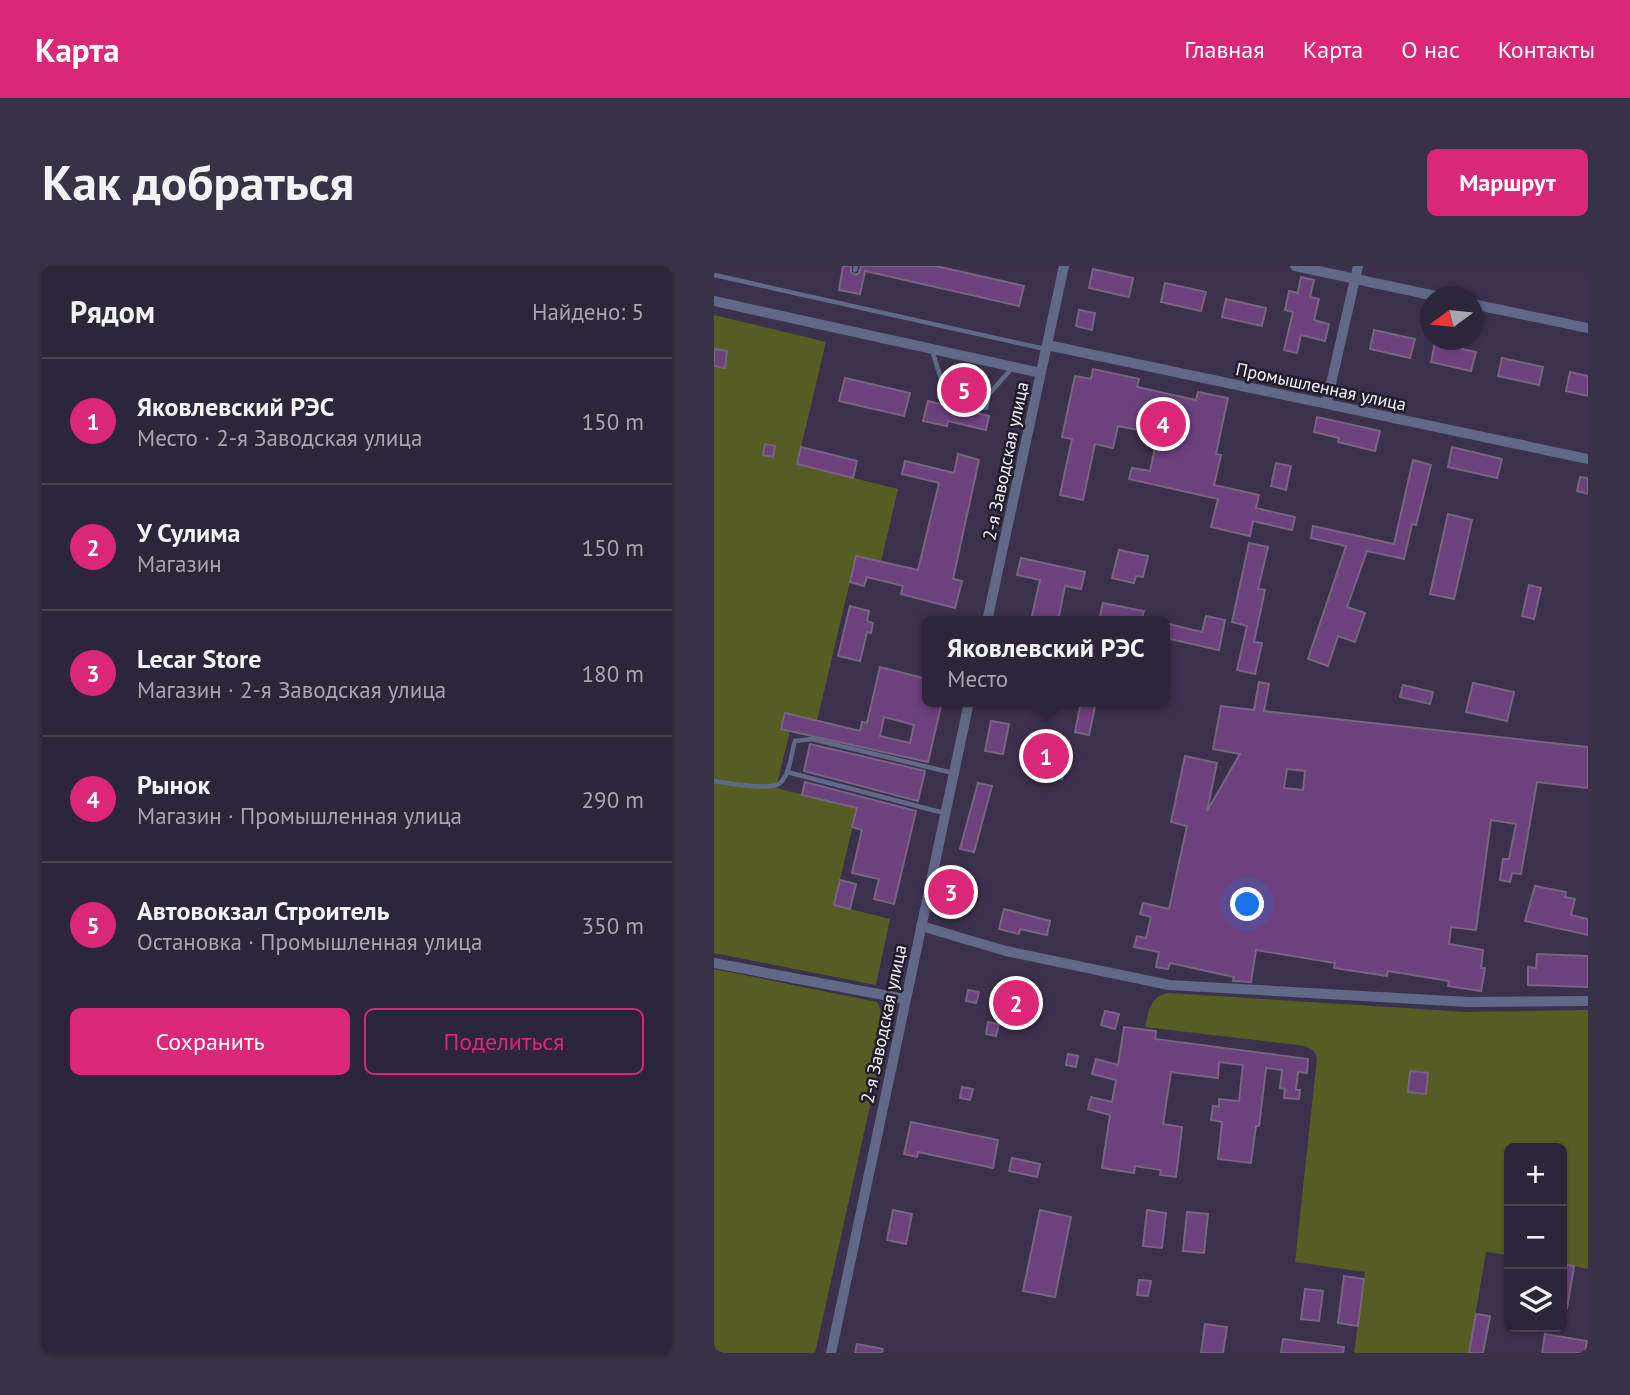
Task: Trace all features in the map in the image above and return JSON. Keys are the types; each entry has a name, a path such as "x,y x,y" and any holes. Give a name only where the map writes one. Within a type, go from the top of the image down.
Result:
{"street":[{"name":"2-я Заводская улица","path":"988,616 1064,266"},
{"path":"1295,266 1420,292"},
{"path":"1327,401 1358,266"},
{"path":"714,301 1041,373"},
{"path":"1483,305 1588,328"},
{"name":"Промышленная улица","path":"1047,347 1588,459"},
{"name":"2-я Заводская улица","path":"831,1353 968,707"},
{"path":"920,926 1006,951 1169,985 1468,1002 1588,1000"},
{"path":"714,963 905,999"}],"lane":[{"path":"714,275 1047,347"},
{"path":"932,349 942,383 939,397 986,408 989,394 1013,367"},
{"path":"942,383 989,394"},
{"path":"714,781 770,787 779,784 787,772 794,741 811,738 954,774"},
{"path":"787,772 945,813"}],"green space":[{"path":"714,315 826,342 797,464 898,489 881,562 856,556 817,721 785,713 781,728 790,731 776,788 857,808 834,905 890,919 876,985 714,953"},
{"path":"714,969 877,1002 888,1025 815,1353 714,1353"},
{"path":"1169,993 1467,1012 1588,1010 1588,1269 1567,1265 1567,1143 1504,1143 1504,1254 1486,1252 1469,1353 1354,1353 1365,1272 1295,1262 1317,1058 1314,1051 1306,1046 1145,1027 1154,1001"}],"building":[{"path":"843,266 851,266 851,272 855,275 859,273 861,266 936,266 1024,286 1019,306 865,271 860,294 839,290"},
{"path":"1093,269 1133,278 1129,297 1089,288"},
{"path":"1301,277 1314,280 1310,297 1319,299 1314,320 1329,324 1325,341 1301,335 1297,353 1284,350 1293,312 1285,310 1289,291 1298,293"},
{"path":"1165,283 1206,292 1201,311 1161,302"},
{"path":"1226,299 1266,308 1262,326 1222,317"},
{"path":"1079,310 1095,313 1092,330 1076,326"},
{"path":"1374,330 1415,339 1410,358 1370,349"},
{"path":"714,349 727,351 725,368 714,366"},
{"path":"1434,350 1476,352 1471,371 1431,362"},
{"path":"1502,358 1543,367 1539,385 1498,376"},
{"path":"1093,369 1139,379 1137,387 1196,400 1198,392 1228,398 1216,454 1221,455 1214,485 1259,495 1256,508 1295,517 1292,530 1253,521 1250,536 1211,527 1218,499 1129,479 1132,468 1150,471 1158,434 1118,426 1113,448 1095,444 1083,500 1060,495 1072,439 1062,437 1075,376 1091,379"},
{"path":"1570,372 1588,376 1588,396 1566,391"},
{"path":"845,378 910,393 904,416 839,401"},
{"path":"928,401 989,416 986,430 948,421 947,426 923,421"},
{"path":"1317,417 1380,431 1375,451 1338,442 1339,438 1314,432"},
{"path":"765,444 775,446 773,457 763,455"},
{"path":"801,447 857,461 853,478 797,464"},
{"path":"1452,447 1502,459 1497,478 1448,467"},
{"path":"958,454 979,460 953,579 962,581 955,608 901,594 903,586 867,577 864,586 850,582 856,556 918,570 939,483 902,474 905,461 954,473"},
{"path":"1413,460 1431,465 1416,525 1412,524 1404,559 1367,551 1347,607 1365,613 1355,642 1338,636 1328,666 1308,659 1346,546 1311,538 1313,526 1394,544"},
{"path":"1276,463 1291,466 1286,490 1271,486"},
{"path":"1580,477 1588,478 1588,494 1577,491"},
{"path":"1448,514 1472,520 1454,599 1430,594"},
{"path":"1249,543 1268,547 1258,589 1265,590 1254,642 1262,643 1255,674 1237,670 1247,626 1232,622"},
{"path":"1119,550 1148,556 1143,577 1136,576 1134,583 1112,578"},
{"path":"1021,558 1085,572 1081,589 1065,586 1059,616 1032,616 1040,580 1017,575"},
{"path":"1529,585 1541,588 1534,619 1522,616"},
{"path":"1103,603 1144,611 1142,616 1100,616"},
{"path":"850,606 869,611 867,621 873,623 871,633 867,632 860,661 838,656"},
{"path":"1206,616 1225,620 1219,650 1170,639 1170,624 1202,632"},
{"path":"880,667 922,678 922,707 941,707 928,762 781,729 785,713 860,731 862,722 867,723","holes":["884,717 914,725 910,743 880,736"]},
{"path":"1259,682 1269,684 1264,711 1588,747 1588,788 1537,782 1521,874 1512,873 1510,882 1500,880 1503,859 1509,859 1516,824 1491,820 1476,930 1451,927 1449,944 1483,950 1481,968 1485,968 1481,991 1448,986 1449,981 1388,971 1387,976 1334,968 1335,963 1256,950 1251,982 1233,981 1234,977 1170,963 1168,969 1156,967 1159,952 1134,947 1137,936 1146,938 1151,917 1140,914 1143,903 1169,909 1187,826 1171,822 1185,756 1217,763 1207,811 1240,754 1213,749 1221,706 1254,710","holes":["1287,769 1305,771 1303,790 1284,788"]},
{"path":"1473,683 1514,692 1507,721 1466,712"},
{"path":"1403,685 1433,692 1430,704 1400,697"},
{"path":"1080,707 1095,707 1089,735 1075,732"},
{"path":"991,721 1009,724 1003,754 985,751"},
{"path":"1031,734 1069,742 1062,779 1024,771"},
{"path":"810,744 925,771 918,801 804,771"},
{"path":"805,782 916,811 894,904 874,899 879,879 852,873 862,830 852,827 857,808 802,795"},
{"path":"978,783 992,786 974,852 960,849"},
{"path":"951,879 965,882 962,897 948,893"},
{"path":"840,880 856,884 850,909 834,905"},
{"path":"1535,886 1566,892 1565,897 1575,899 1571,915 1588,919 1588,935 1525,921"},
{"path":"1004,909 1050,921 1047,935 1020,929 1019,934 999,929"},
{"path":"1537,954 1588,956 1588,987 1528,985 1528,967 1536,968"},
{"path":"1002,986 1036,993 1030,1020 997,1013"},
{"path":"968,990 979,992 976,1003 966,1001"},
{"path":"1105,1011 1119,1014 1115,1029 1101,1025"},
{"path":"988,1022 999,1024 996,1036 986,1034"},
{"path":"1124,1027 1156,1031 1155,1039 1308,1059 1307,1073 1298,1072 1296,1090 1300,1090 1299,1099 1284,1098 1285,1089 1280,1088 1282,1070 1266,1068 1259,1126 1256,1126 1251,1163 1218,1159 1222,1122 1211,1120 1213,1106 1219,1107 1219,1099 1239,1101 1243,1065 1219,1062 1218,1078 1171,1072 1163,1124 1182,1127 1176,1177 1160,1175 1161,1170 1135,1166 1134,1173 1102,1168 1110,1115 1088,1109 1091,1097 1112,1102 1116,1080 1092,1074 1096,1059 1118,1065"},
{"path":"1068,1054 1078,1056 1076,1067 1066,1065"},
{"path":"1410,1071 1428,1073 1426,1094 1408,1092"},
{"path":"962,1087 973,1089 970,1100 960,1098"},
{"path":"911,1122 998,1140 993,1168 918,1152 917,1157 904,1154"},
{"path":"1012,1158 1040,1164 1037,1177 1009,1171"},
{"path":"893,1210 912,1214 906,1244 887,1240"},
{"path":"1040,1210 1071,1217 1055,1297 1023,1291"},
{"path":"1147,1210 1166,1213 1162,1248 1143,1246"},
{"path":"1187,1212 1208,1214 1204,1253 1183,1251"},
{"path":"1567,1265 1574,1266 1567,1308"},
{"path":"1344,1276 1364,1279 1358,1326 1338,1323"},
{"path":"1139,1280 1151,1281 1148,1296 1137,1295"},
{"path":"1305,1289 1323,1291 1319,1321 1301,1319"},
{"path":"1476,1314 1490,1316 1483,1353 1469,1353"},
{"path":"1205,1324 1227,1327 1223,1353 1201,1353"},
{"path":"1545,1334 1587,1341 1585,1353 1542,1353"},
{"path":"1283,1339 1344,1347 1343,1353 1281,1353"},
{"path":"857,1344 883,1349 882,1353 855,1353"}],"place":[{"name":"Автовокзал Строитель","path":"964,390"},
{"name":"Рынок","path":"1163,424"},
{"name":"Яковлевский РЭС","path":"1046,756"},
{"name":"Lecar Store","path":"951,892"},
{"name":"У Сулима","path":"1016,1003"}]}
